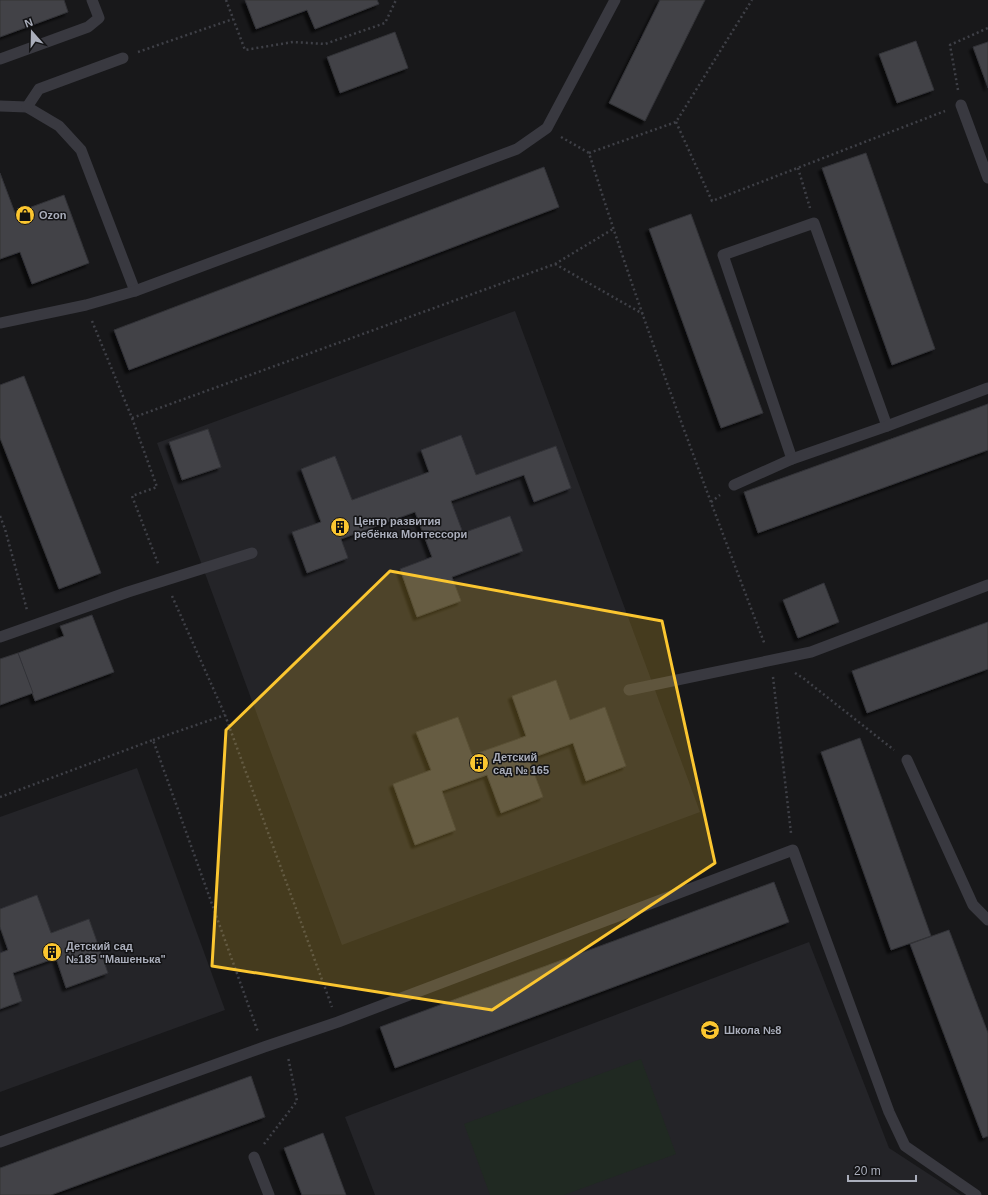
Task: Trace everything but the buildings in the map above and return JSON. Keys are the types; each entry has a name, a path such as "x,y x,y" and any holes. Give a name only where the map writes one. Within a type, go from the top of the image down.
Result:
{"lane":[{"path":"0,59 88,27 99,18 92,0"},
{"path":"0,322 86,306 135,291 517,148 547,128 615,0"},
{"path":"27,107 39,89 122,58"},
{"path":"961,105 988,178"},
{"path":"0,106 27,107 60,126 81,150 135,291"},
{"path":"792,459 723,255 814,223 887,426"},
{"path":"734,485 792,459 887,426 988,388"},
{"path":"0,637 164,580 252,553"},
{"path":"629,690 811,652 988,585"},
{"path":"907,760 973,905 988,920"},
{"path":"0,1142 338,1022 793,850 889,1112 905,1146 976,1195"},
{"path":"254,1157 269,1195"}],"path":[{"path":"226,0 245,50 293,42 325,44 385,23 396,0"},
{"path":"589,153 676,122 752,0"},
{"path":"122,58 233,19"},
{"path":"676,122 712,201 961,105 950,45 988,28"},
{"path":"547,128 589,153 613,229 643,314 711,502 771,660 793,850"},
{"path":"798,168 814,223"},
{"path":"132,418 555,264 613,229"},
{"path":"555,264 643,314"},
{"path":"86,306 132,418 157,488 132,496 164,580 225,715 338,1022"},
{"path":"0,516 32,625"},
{"path":"803,678 907,760"},
{"path":"0,797 225,715"},
{"path":"154,740 264,1047"},
{"path":"254,1157 297,1101 284,1040"}],"highlighted area":[{"path":"390,571 662,621 715,863 492,1010 212,966 226,730"}],"shaded area":[{"path":"515,311 700,812 342,945 157,443"},
{"path":"137,768 225,1010 0,1092 0,817"},
{"name":"Школа №8","path":"809,942 889,1148 961,1195 375,1195 345,1117"},
{"path":"641,1059 676,1154 564,1195 490,1195 464,1124"}],"place":[{"name":"Ozon","path":"25,215"},
{"name":"Центр развития ребёнка Монтессори","path":"340,527"},
{"name":"Детский сад № 165","path":"479,763"},
{"name":"Детский сад №185 \"Машенька\"","path":"52,952"},
{"name":"Школа №8","path":"710,1030"}]}
